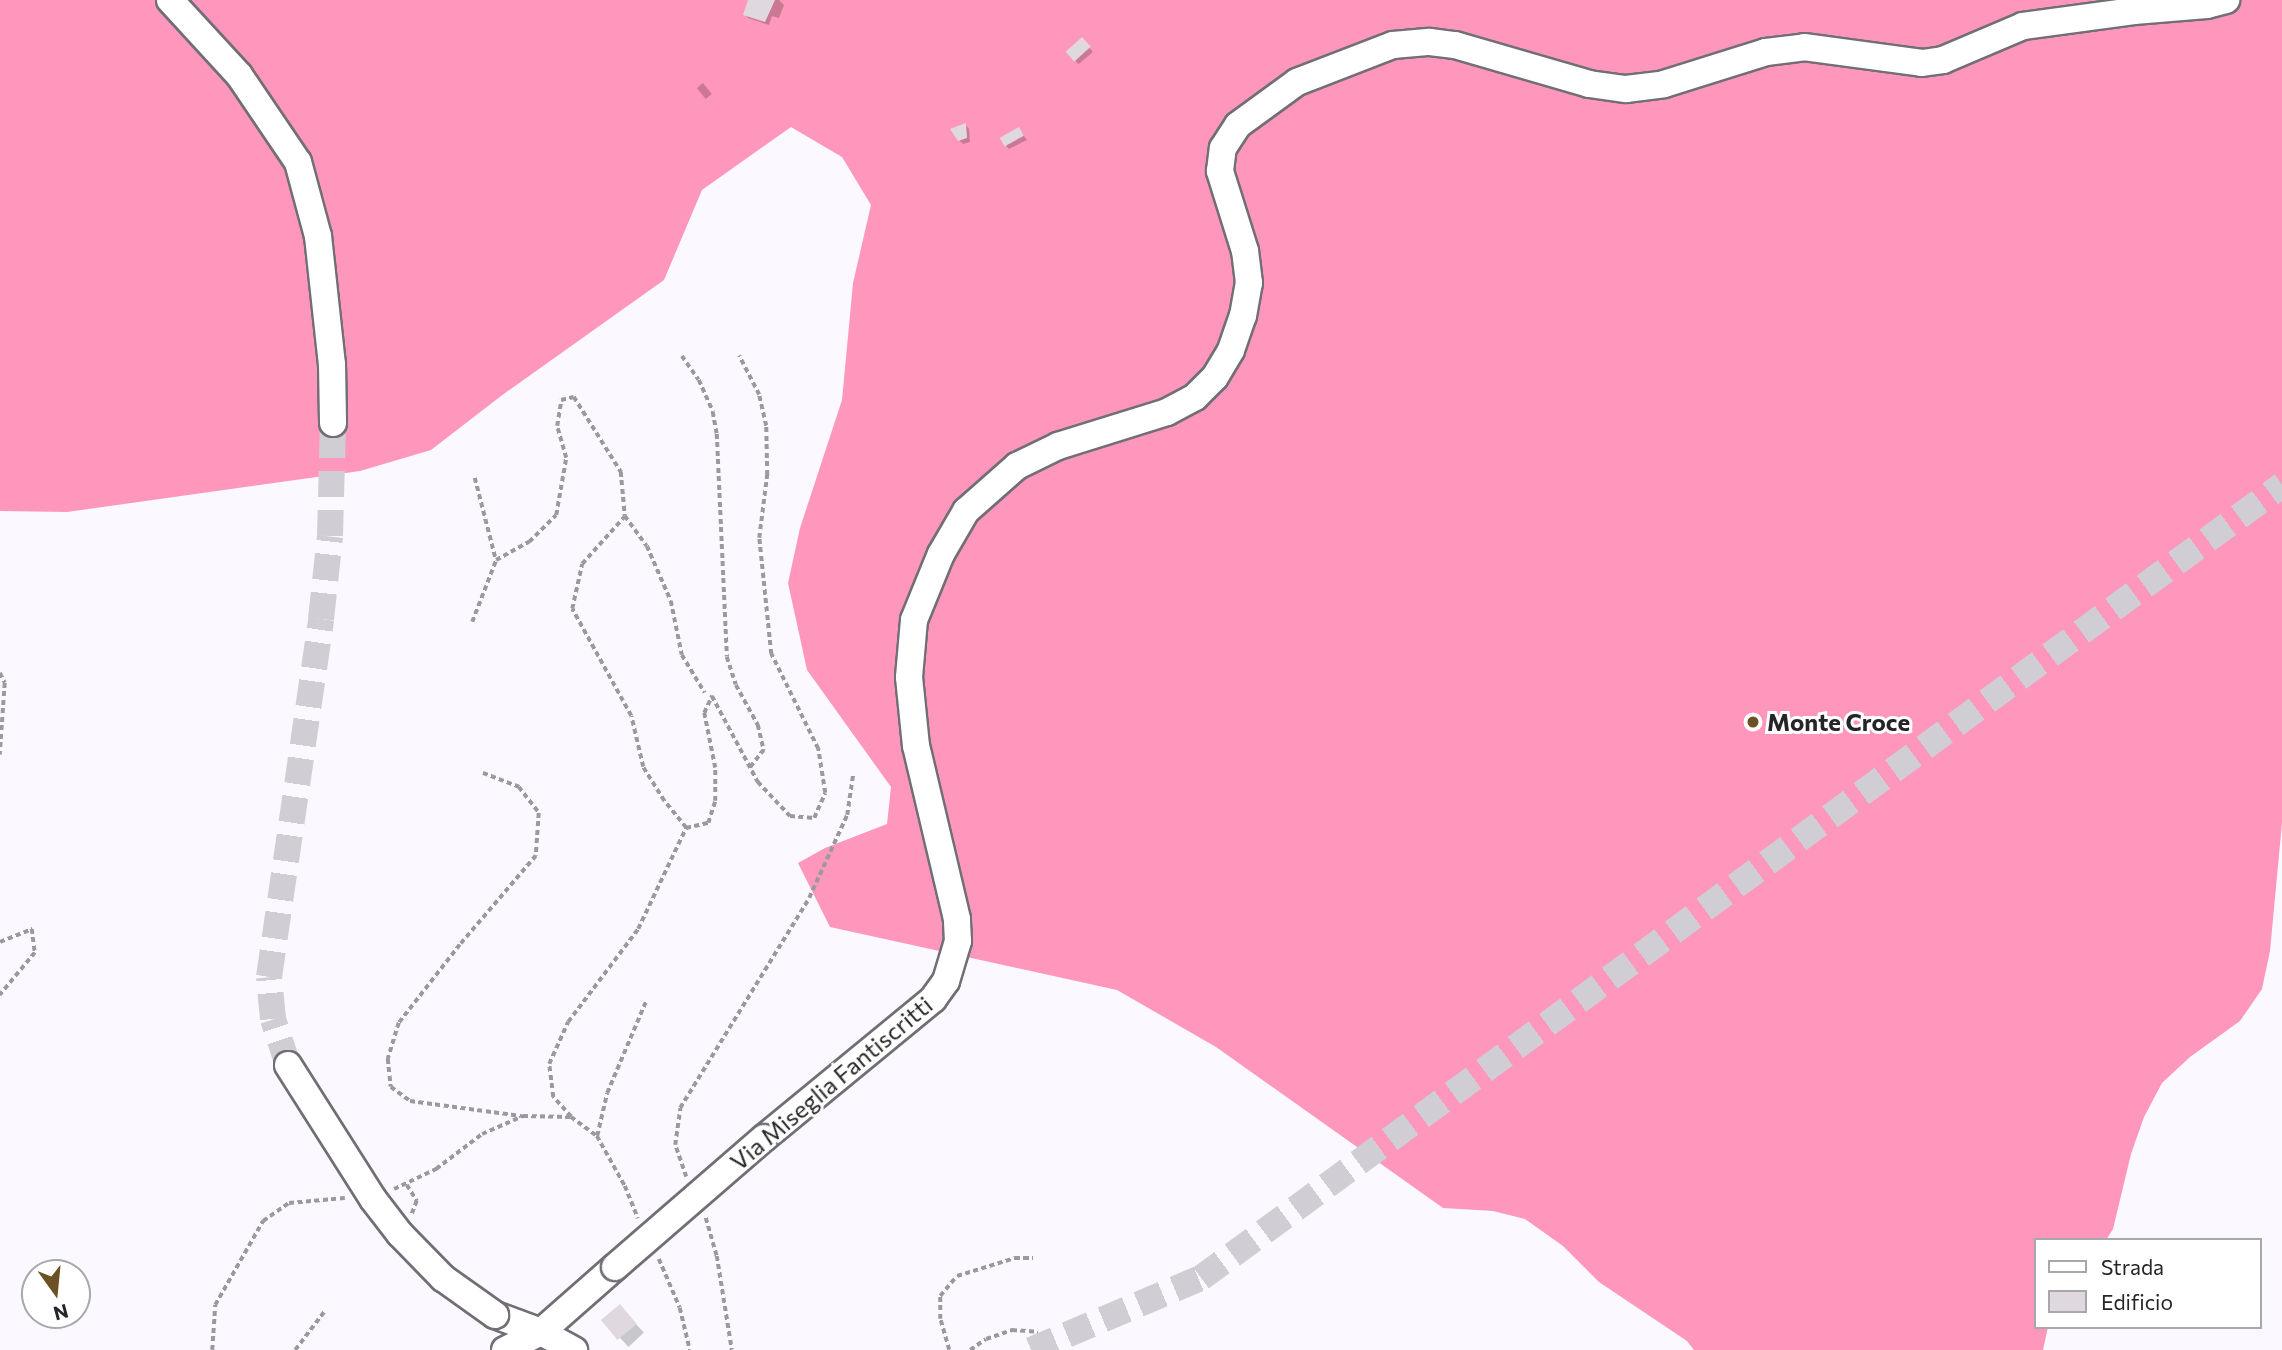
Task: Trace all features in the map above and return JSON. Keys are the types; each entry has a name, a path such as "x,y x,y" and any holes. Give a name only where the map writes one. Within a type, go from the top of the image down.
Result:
{"street":[{"path":"170,0 239,75 298,162 318,236 332,364 333,423"},
{"name":"Via Miseglia Fantiscritti","path":"505,1350 541,1332 764,1138 933,999 946,981 956,952 957,919 916,746 909,677 914,620 942,554 966,511 1017,466 1058,446 1167,412 1195,397 1215,377 1231,350 1239,328 1249,283 1245,251 1220,171 1223,148 1246,119 1297,82 1393,45 1430,42 1455,45 1589,84 1626,89 1664,84 1766,52 1804,47 1900,60 1932,61 1971,50 2023,26 2097,15 2207,5 2225,0"},
{"path":"288,1065 373,1199 400,1234 443,1278 495,1315 541,1332 574,1350"}],"path":[{"path":"682,356 699,380 713,412 717,434 727,657 736,685 758,725 764,750 750,768"},
{"path":"686,828 708,823 715,801 715,768 704,713 712,696 758,782 790,816 814,818 825,793 818,748 771,654 759,538 767,474 766,426 759,395 739,356"},
{"path":"496,560 529,542 556,515 566,458 557,426 561,400 574,397 621,472 625,516 647,546 671,601 682,655 705,693"},
{"path":"472,622 496,560 475,478"},
{"path":"625,516 582,564 572,610 631,716 643,767 664,801 686,828"},
{"path":"0,673 5,683 0,755"},
{"path":"483,773 519,787 539,813 536,856 460,945 400,1023 388,1059 391,1087 410,1101 523,1116 570,1117"},
{"path":"691,1186 675,1145 680,1108 810,898 847,816 853,774"},
{"path":"642,1228 625,1186 597,1136 570,1117 553,1097 550,1064 568,1022 638,929 686,828"},
{"path":"0,942 32,929 35,953 0,995"},
{"path":"597,1136 607,1093 646,1001"},
{"path":"387,1191 407,1185 436,1169 482,1134 523,1116"},
{"path":"212,1350 215,1304 263,1221 289,1203 355,1196"},
{"path":"702,1206 717,1256 732,1350"},
{"path":"657,1254 680,1308 690,1350"},
{"path":"949,1350 940,1319 940,1296 957,1276 1015,1258 1033,1258"},
{"path":"295,1350 324,1312"},
{"path":"970,1350 986,1339 1012,1330 1038,1332"}],"shaded area":[{"path":"0,0 2282,0 2282,823 2270,951 2262,989 2240,1021 2190,1057 2162,1083 2144,1117 2131,1154 2113,1229 2107,1238 2034,1238 2034,1329 2048,1329 2043,1350 1694,1350 1687,1341 1599,1282 1563,1246 1525,1219 1493,1211 1443,1208 1216,1047 1117,990 830,927 798,863 825,848 887,824 891,787 807,670 788,583 800,528 842,400 853,283 871,205 842,157 791,127 702,190 664,280 501,396 431,450 360,471 67,512 0,511"}],"building":[{"path":"748,0 775,0 765,22 743,15"},
{"path":"1082,37 1091,47 1074,61 1066,52"},
{"path":"966,123 967,138 958,141 950,129"},
{"path":"1019,127 1024,136 1005,146 1000,138"},
{"path":"620,1304 637,1324 618,1340 601,1320"}],"tunnel":[{"path":"288,1065 273,1019 269,977 321,619 330,536 333,423"},
{"path":"1031,1350 1201,1278 2282,485"}],"place":[{"name":"Monte Croce","path":"1753,722"}]}
